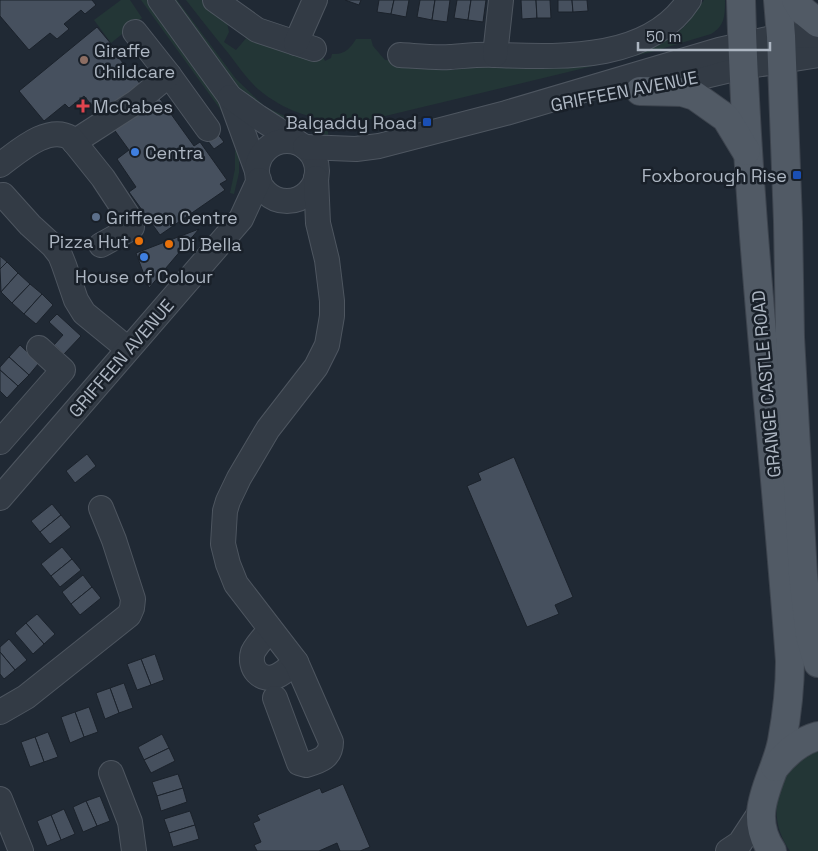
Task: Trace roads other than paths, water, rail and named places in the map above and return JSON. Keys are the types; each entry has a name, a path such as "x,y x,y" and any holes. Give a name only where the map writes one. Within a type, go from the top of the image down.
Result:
{"main road":[{"name":"GRANGE CASTLE ROAD","path":"741,0 749,157 790,661 789,695 782,743 775,767 764,792 761,812 764,835 772,851"},
{"name":"GRANGE CASTLE ROAD","path":"778,0 788,222 790,337 803,575 810,636 818,663"},
{"path":"796,0 802,10 818,24"},
{"path":"640,91 682,92 695,96 726,118 749,157"},
{"name":"GRANGE CASTLE ROAD","path":"775,767 793,748 804,741 818,736"}],"street":[{"path":"160,0 230,97 263,189 270,196 284,200 318,223"},
{"path":"216,0 256,30 305,46 315,0"},
{"path":"495,54 501,0"},
{"path":"400,55 447,57 495,54 518,56 576,55 624,46 661,30 681,12 689,0"},
{"path":"135,32 208,128"},
{"path":"743,56 781,49 818,35"},
{"path":"781,49 818,55"},
{"name":"GRIFFEEN AVENUE","path":"506,113 640,91 743,56"},
{"name":"GRIFFEEN AVENUE","path":"301,145 356,149 378,146 506,113 582,89 743,56"},
{"path":"74,142 136,102 169,75"},
{"path":"230,97 311,153 315,161 318,223 327,260 332,301 331,324 327,344 316,367 268,429 239,478 228,501 224,522 224,549 232,576 270,630 296,662 331,742 327,757 306,765 299,763 275,698"},
{"path":"100,245 128,230 132,227 132,222 103,178 66,135 47,136 25,147 0,165 6,180 6,188 2,197 60,255 76,300 84,313 128,349"},
{"path":"258,176 258,160 269,146 278,142 301,145"},
{"name":"GRIFFEEN AVENUE","path":"316,174 356,149"},
{"path":"284,200 298,198 306,193 312,186 316,174"},
{"name":"GRIFFEEN AVENUE","path":"241,219 258,176"},
{"name":"GRIFFEEN AVENUE","path":"0,498 241,219 262,207 284,200"},
{"path":"0,442 63,370 39,348"},
{"path":"0,712 26,697 130,615 133,599 114,540 101,508"},
{"path":"270,630 254,652 252,665 255,671 267,678 276,677 296,662"},
{"path":"111,773 130,822 134,851"},
{"path":"0,799 21,851"},
{"path":"728,851 740,842 761,812"}],"place":[{"name":"Giraffe Childcare","path":"84,60"},
{"name":"McCabes","path":"83,106"},
{"name":"Balgaddy Road","path":"427,122"},
{"name":"Centra","path":"135,152"},
{"name":"Foxborough Rise","path":"797,175"},
{"name":"Griffeen Centre","path":"96,217"},
{"name":"Pizza Hut","path":"139,241"},
{"name":"Di Bella","path":"169,244"},
{"name":"House of Colour","path":"144,257"}]}
